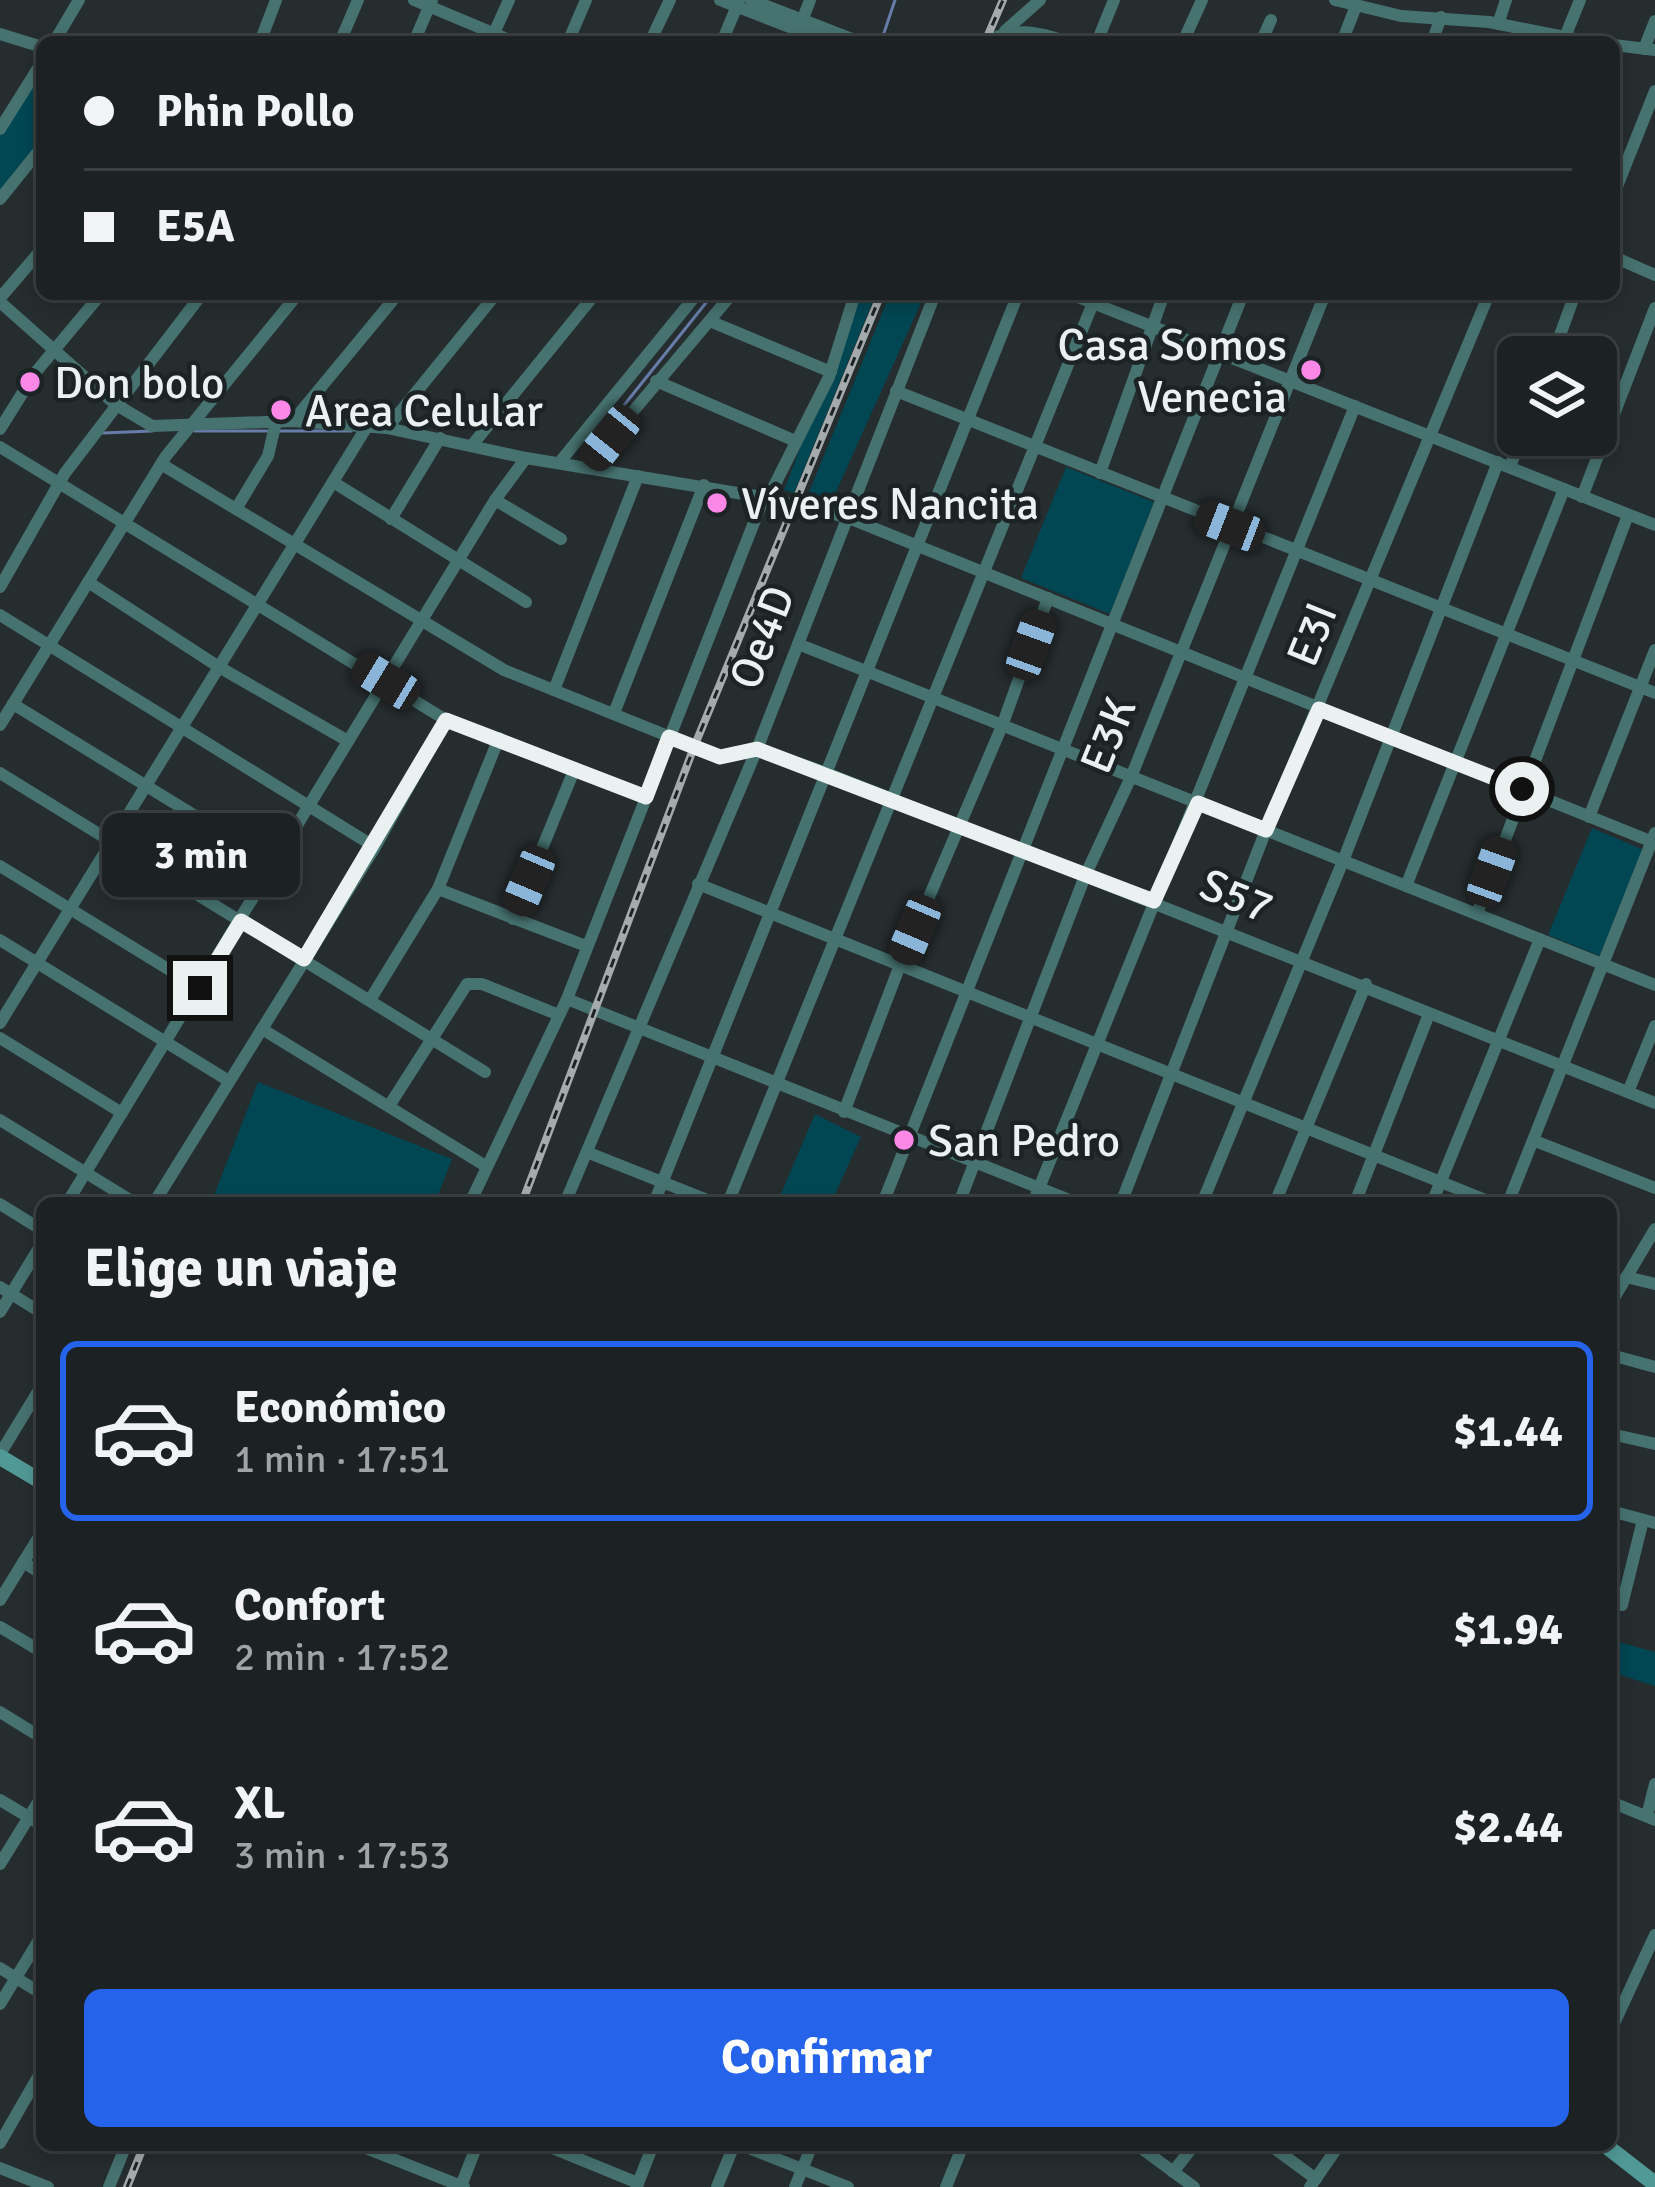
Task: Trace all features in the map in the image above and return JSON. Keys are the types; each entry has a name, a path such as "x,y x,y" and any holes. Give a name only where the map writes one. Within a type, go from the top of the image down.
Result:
{"main road":[{"path":"0,1455 36,1478"},
{"path":"1612,2151 1650,2184"}],"street":[{"path":"58,36 79,0"},
{"path":"262,36 276,0"},
{"path":"343,36 358,0"},
{"path":"414,0 430,3 488,36"},
{"path":"493,36 509,0"},
{"path":"571,36 586,0"},
{"path":"653,36 670,0"},
{"path":"720,0 798,31"},
{"path":"751,0 798,31"},
{"path":"798,31 810,0"},
{"path":"996,36 1040,0"},
{"path":"1099,36 1114,0"},
{"path":"1186,36 1202,0"},
{"path":"1335,0 1556,36"},
{"path":"1420,16 1428,0"},
{"path":"1498,24 1506,0"},
{"path":"1566,36 1580,0"},
{"path":"416,36 430,3"},
{"path":"725,36 738,4"},
{"path":"1344,36 1356,6"},
{"path":"1434,36 1441,17"},
{"path":"1264,36 1271,20"},
{"path":"1649,50 1655,21"},
{"path":"1514,36 1516,27"},
{"path":"1005,31 1034,36"},
{"path":"0,34 36,45"},
{"path":"0,129 36,72"},
{"path":"1620,179 1655,91"},
{"path":"0,199 36,154"},
{"path":"36,256 0,300 53,352 144,423 293,422 387,428 526,458 766,497 846,518 1654,840 1511,1197"},
{"path":"1620,259 1655,274"},
{"path":"0,429 96,300"},
{"path":"0,586 115,404 197,300"},
{"path":"0,725 164,460 293,300"},
{"path":"293,422 393,300"},
{"path":"387,428 491,300"},
{"path":"473,444 590,300"},
{"path":"559,463 692,300"},
{"path":"587,466 728,300"},
{"path":"472,1197 484,1165 517,1112 567,998 766,497 831,372 853,300"},
{"name":"Oe4D","path":"569,1197 757,749 933,300"},
{"path":"657,1197 1016,300"},
{"path":"1086,300 1628,515 1653,519"},
{"path":"1100,472 1162,300"},
{"path":"885,1197 1242,300"},
{"name":"E3K","path":"961,1197 1084,876 1132,777 1178,652 1322,300"},
{"name":"E3I","path":"1123,1197 1266,830 1488,300"},
{"path":"1560,336 1573,300"},
{"path":"731,1197 1093,303"},
{"path":"1582,497 1655,308"},
{"path":"712,322 831,372"},
{"path":"656,381 793,440"},
{"path":"896,392 1655,693"},
{"path":"1035,1197 1355,406"},
{"path":"236,509 268,456 276,422"},
{"path":"163,425 164,460"},
{"path":"0,1023 366,428"},
{"path":"392,519 440,438"},
{"path":"0,448 446,720 646,797"},
{"path":"1204,1197 1390,735 1509,456"},
{"path":"71,1197 495,500 526,458"},
{"path":"164,460 236,509 504,670 720,757 757,749"},
{"path":"554,690 638,476"},
{"path":"333,482 526,602"},
{"path":"614,713 704,485"},
{"path":"1406,886 1564,489"},
{"path":"495,500 561,539"},
{"path":"1477,914 1628,515"},
{"path":"88,582 219,667 348,741"},
{"path":"844,1112 900,965 1002,726 1048,598"},
{"path":"0,615 374,847"},
{"path":"798,644 1655,985"},
{"path":"1589,817 1655,650"},
{"path":"13,704 275,865"},
{"path":"158,1197 374,847 446,720"},
{"path":"370,1000 438,890 499,738"},
{"name":"S57","path":"757,749 1366,984 1496,1042 1655,1103"},
{"path":"513,919 575,768"},
{"path":"0,773 485,1072"},
{"path":"0,866 200,988"},
{"path":"698,884 1478,1197"},
{"path":"438,890 586,946"},
{"path":"1435,1197 1540,939"},
{"path":"0,940 230,1081"},
{"path":"388,1106 459,991 482,984 559,1016"},
{"path":"1277,1197 1366,984"},
{"path":"567,998 1060,1197"},
{"path":"1356,1197 1429,1014"},
{"path":"1628,1092 1655,1026"},
{"path":"262,1029 484,1165"},
{"path":"0,1038 122,1113"},
{"path":"0,1120 125,1197"},
{"path":"1535,1141 1655,1188"},
{"path":"589,1154 700,1197"},
{"path":"0,1204 36,1225"},
{"path":"1617,1293 1655,1229"},
{"path":"0,1312 5,1291 36,1252"},
{"path":"1626,1277 1655,1285"},
{"path":"5,1291 36,1309"},
{"path":"1617,1357 1655,1367"},
{"path":"0,1455 36,1395"},
{"path":"1617,1435 1655,1444"},
{"path":"1617,1513 1649,1521 1622,1605"},
{"path":"0,1600 36,1541"},
{"path":"23,1562 36,1570"},
{"path":"0,1627 36,1648"},
{"path":"0,1712 36,1734"},
{"path":"1617,1804 1651,1818 1655,1784"},
{"path":"0,1800 36,1822"},
{"path":"0,1864 36,1806"},
{"path":"1617,2020 1649,1965 1655,1935"},
{"path":"0,2004 36,1945"},
{"path":"0,1968 36,1990"},
{"path":"0,2143 4,2125 36,2081"},
{"path":"109,2187 124,2151"},
{"path":"373,2151 463,2186 475,2151"},
{"path":"558,2151 637,2185 651,2151"},
{"path":"717,2187 735,2151"},
{"path":"754,2151 848,2187"},
{"path":"795,2187 810,2151"},
{"path":"946,2187 961,2151"},
{"path":"1145,2151 1194,2187"},
{"path":"1174,2172 1190,2151"},
{"path":"1277,2151 1313,2183 1336,2151"},
{"path":"0,2168 48,2187"}],"shaded area":[{"path":"36,68 36,154 0,199 0,128"},
{"path":"857,300 874,300 794,493 784,490"},
{"path":"888,300 922,300 831,503 807,497"},
{"path":"1066,467 1154,502 1110,614 1021,578"},
{"path":"1592,828 1644,850 1600,956 1548,935"},
{"path":"258,1082 452,1159 437,1197 213,1197"},
{"path":"815,1114 861,1137 834,1197 780,1197"},
{"path":"1617,1642 1655,1652 1655,1686 1617,1674"}],"waterway":[{"path":"883,36 895,0"},
{"path":"621,409 708,300"},
{"path":"103,433 152,431"},
{"path":"195,431 267,431"},
{"path":"276,431 351,431"}],"railway":[{"path":"988,36 1003,0"},
{"path":"524,1197 694,747 879,300"},
{"path":"127,2187 142,2151"}],"place":[{"name":"Casa Somos Venecia","path":"1311,370"},
{"name":"Don bolo","path":"30,382"},
{"name":"Area Celular","path":"281,410"},
{"name":"Víveres Nancita","path":"717,503"},
{"name":"San Pedro","path":"904,1140"}],"route":[{"path":"200,988 241,921 304,959 446,720 646,797 669,737 727,758 757,749 1154,901 1198,803 1266,830 1319,709 1522,789"}]}
